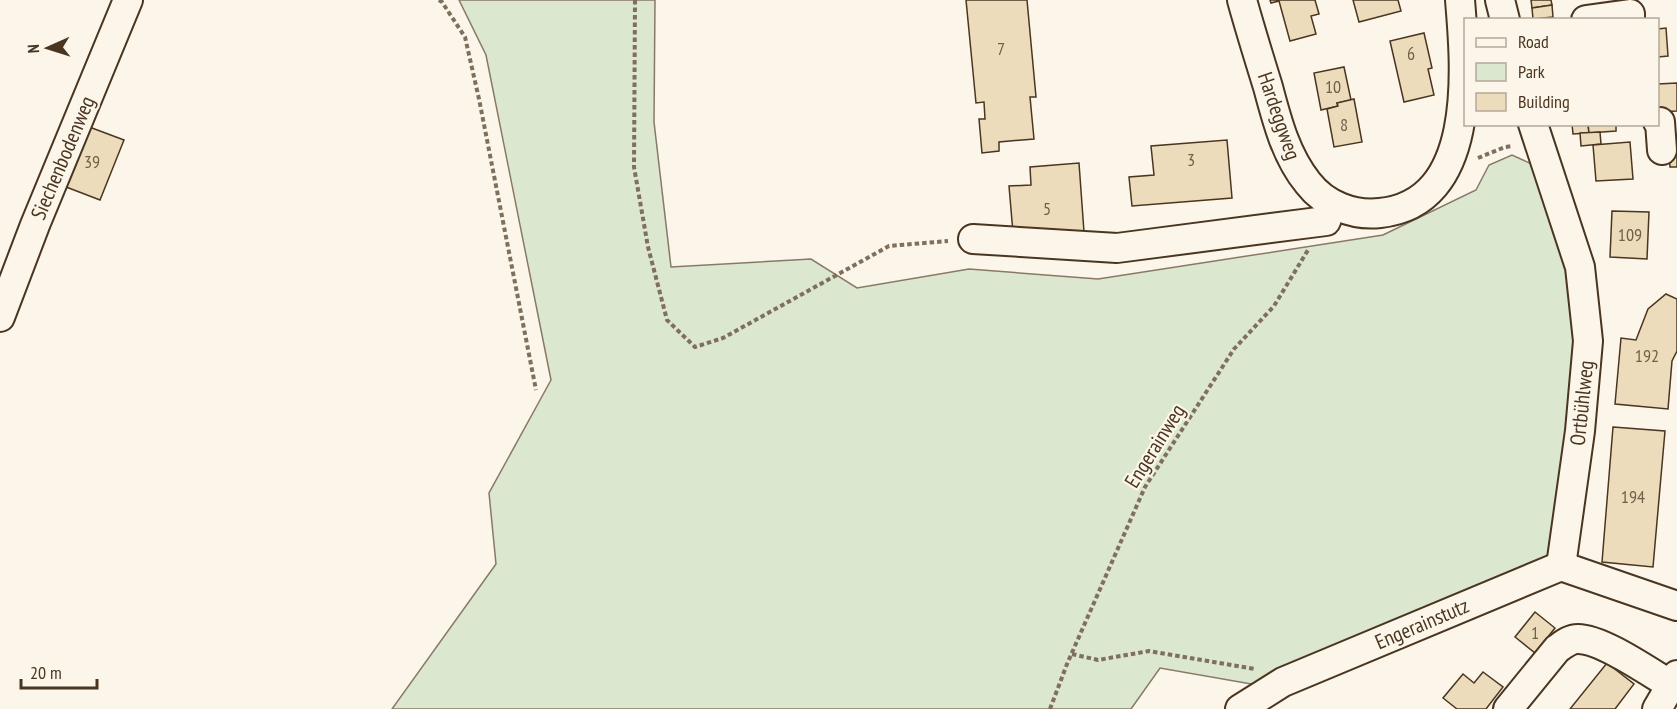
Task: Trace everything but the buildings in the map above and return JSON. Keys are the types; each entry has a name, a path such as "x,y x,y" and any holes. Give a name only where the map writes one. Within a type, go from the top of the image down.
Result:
{"street":[{"name":"Siechenbodenweg","path":"0,317 35,225 128,0"},
{"name":"Hardeggweg","path":"1242,0 1286,145 1296,166 1308,184 1320,196 1329,213 1375,214 1397,211 1418,202 1429,193 1446,170 1460,120 1464,44 1460,0"},
{"path":"1500,0 1504,18"},
{"path":"1604,18 1630,15 1630,18"},
{"path":"1659,122 1662,150"},
{"name":"Ortbühlweg","path":"1527,135 1580,267 1588,341 1580,431 1561,566"},
{"path":"973,239 1117,248 1329,213"},
{"path":"1561,566 1677,606"},
{"name":"Engerainstutz","path":"1240,709 1288,680 1561,566"},
{"path":"1508,709 1557,649 1568,641 1577,639 1614,652 1668,690"}],"path":[{"path":"439,0 465,37 536,390"},
{"path":"635,0 634,167 648,248 667,320 695,347 723,339 889,246 973,239"},
{"path":"1446,170 1505,147 1527,135"},
{"name":"Engerainweg","path":"1050,709 1145,487 1234,349 1274,306 1329,213"},
{"path":"1072,654 1098,660 1149,651 1242,666 1288,680"}],"green space":[{"path":"459,0 655,0 654,122 671,267 811,259 857,288 969,269 1098,279 1383,235 1476,190 1489,165 1512,155 1536,166 1573,269 1581,341 1552,560 1257,685 1160,668 1131,709 392,709 496,564 489,493 551,380 486,55"}]}
